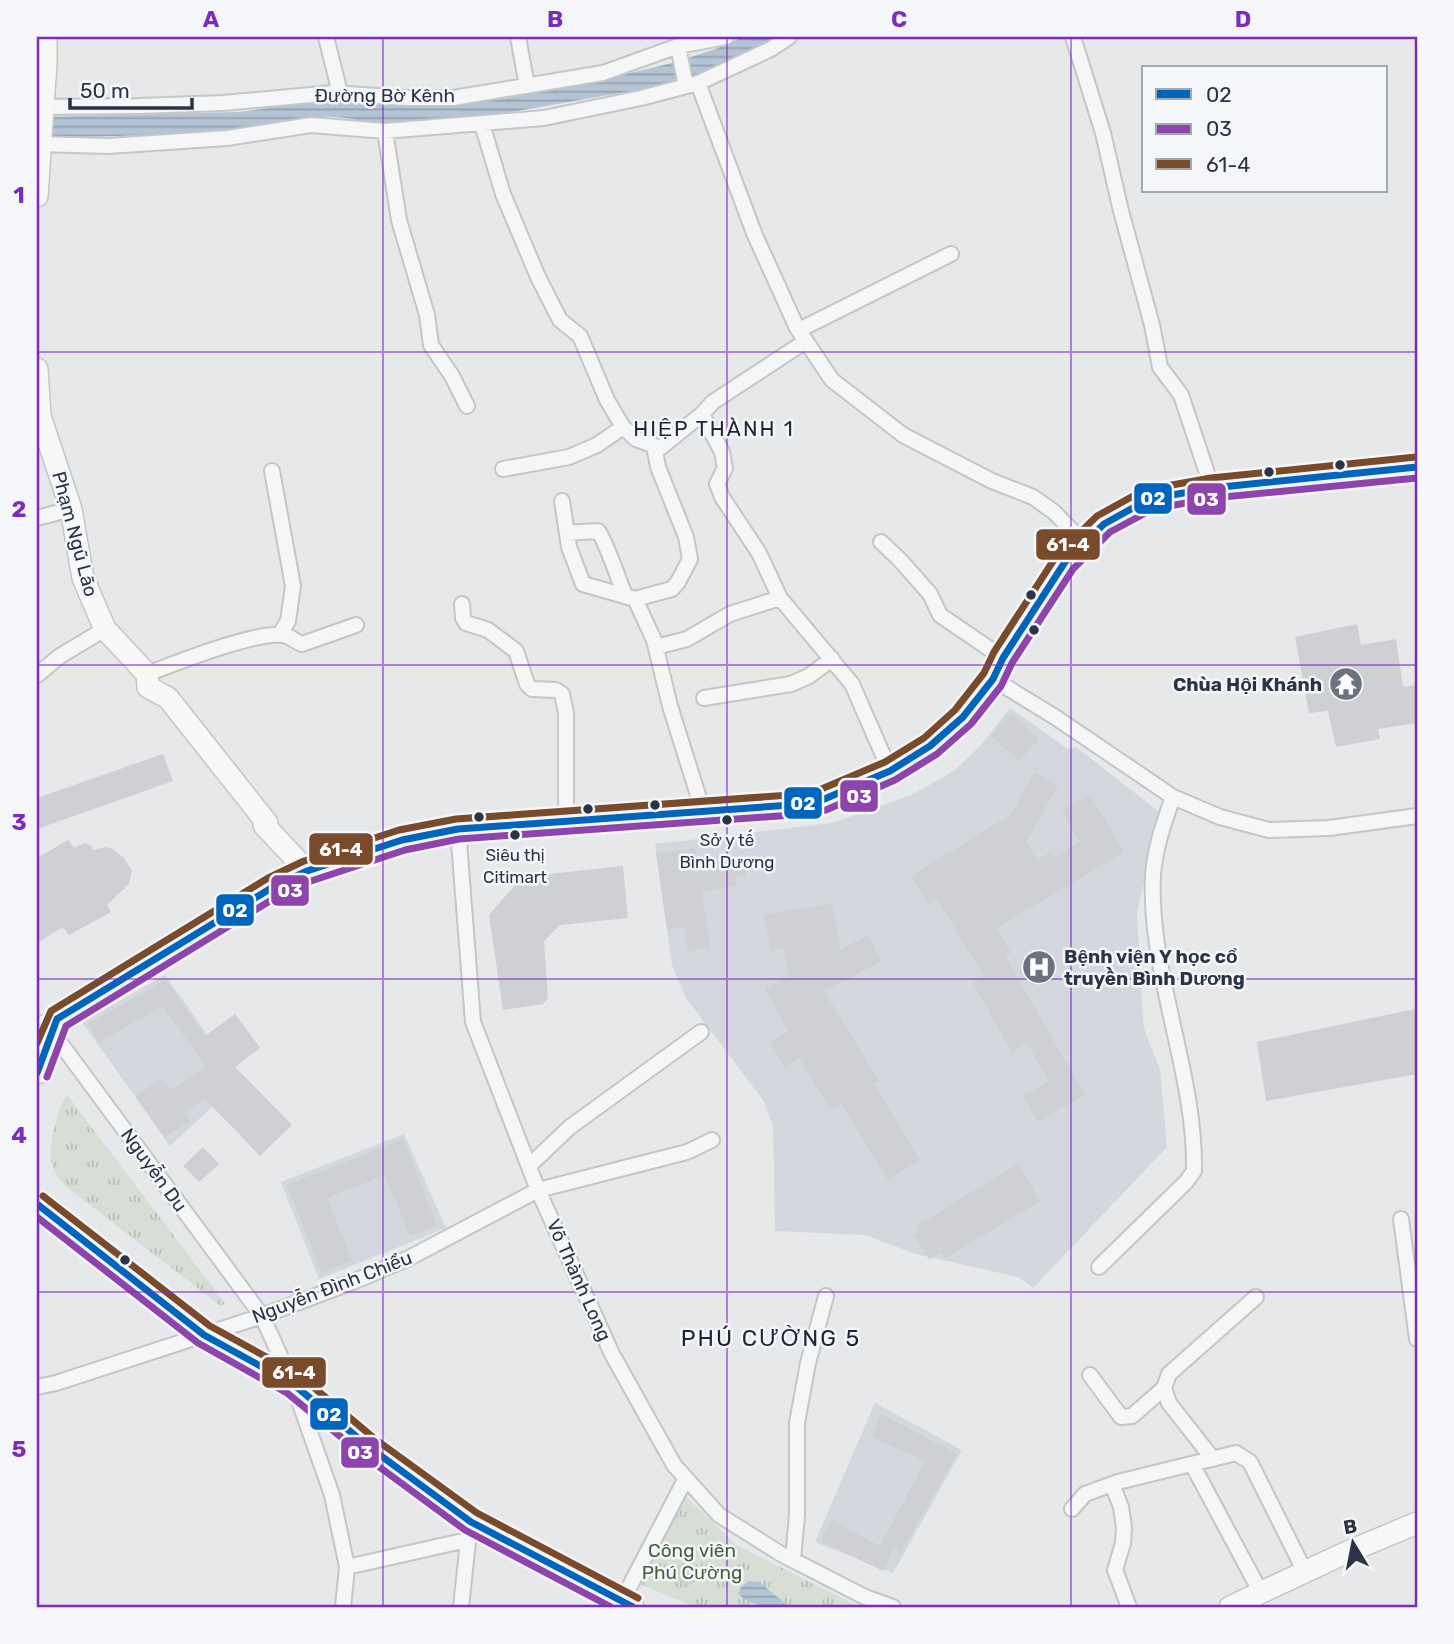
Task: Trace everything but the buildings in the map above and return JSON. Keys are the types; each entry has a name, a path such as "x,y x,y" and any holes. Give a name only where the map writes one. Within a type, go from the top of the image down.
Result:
{"main road":[{"path":"37,196 46,37"},
{"name":"Phạm Ngũ Lão","path":"37,369 40,416 71,509 83,578 105,629 147,674 148,687 168,698 267,822 264,825 307,871"},
{"path":"37,1073 48,1028 273,887 307,871 402,840 458,829 791,805 822,800 890,771 930,746 963,717 993,679 1003,657 1065,562 1083,542 1104,524 1149,499 1212,488 1417,467"},
{"path":"37,1204 204,1335 293,1384 469,1531 627,1604"},
{"path":"1230,1607 1417,1523"}],"street":[{"path":"326,37 340,93"},
{"path":"518,37 527,86"},
{"name":"Đường Bờ Kênh","path":"41,107 223,103 340,93 453,98 603,73 726,37"},
{"path":"39,144 108,146 226,138 311,125 385,131 544,118 690,83 771,49 789,37"},
{"path":"1073,37 1103,133 1152,325 1160,367 1181,395 1212,488"},
{"path":"679,50 690,83 754,233 803,336 832,380 903,435 992,481 1033,497 1054,512 1083,542"},
{"path":"482,124 503,194 538,277 560,320 580,336 607,400 623,427 636,439 660,448 671,442 713,402 803,336 951,254"},
{"path":"385,131 399,220 427,315 432,345 467,406"},
{"path":"702,414 722,452 725,468 717,484 722,497 759,553 780,598 852,684 890,771"},
{"path":"503,469 569,457 597,445 623,427"},
{"path":"562,501 569,547 583,584 630,598 671,589 678,582 690,559 686,537 658,467 654,446"},
{"path":"272,471 293,586 288,621 280,634"},
{"path":"37,518 71,509"},
{"path":"567,533 598,531 603,536 630,598 656,647 670,706 703,811"},
{"path":"881,542 930,594 940,614 1003,657"},
{"path":"656,647 687,639 702,628 738,610 780,598"},
{"path":"462,604 466,623 488,630 516,651 527,684 532,689 556,690 562,694 566,713 566,821"},
{"path":"147,674 253,639 280,634 302,644 356,625"},
{"path":"37,675 60,656 105,629"},
{"path":"704,698 790,684 809,676 832,659"},
{"path":"993,679 1173,797 1220,817 1269,830 1329,828 1417,816"},
{"path":"1099,1267 1194,1171 1189,1110 1153,909 1153,873 1161,832 1173,797"},
{"name":"Võ Thành Long","path":"458,829 473,1023 538,1190 612,1354 674,1465 719,1515 793,1560 865,1597 893,1607"},
{"name":"Nguyễn Du","path":"48,1028 262,1316 293,1384 332,1495 347,1567 343,1607"},
{"path":"529,1166 570,1127 701,1032"},
{"name":"Nguyễn Đình Chiểu","path":"37,1387 262,1316 409,1258 538,1190 687,1152 712,1140"},
{"path":"1401,1219 1417,1339"},
{"path":"793,1560 797,1515 797,1423 807,1363 825,1296"},
{"path":"1090,1375 1121,1417 1132,1416 1164,1388 1169,1374 1256,1297"},
{"path":"1164,1388 1169,1403 1213,1459"},
{"path":"1072,1509 1085,1494 1112,1484 1237,1453 1250,1462 1305,1572"},
{"path":"1192,1464 1261,1593"},
{"path":"627,1604 686,1478"},
{"path":"1112,1484 1121,1507 1124,1527 1123,1543 1115,1570 1129,1607"},
{"path":"347,1567 469,1531 461,1607"}],"shaded area":[{"path":"1010,708 1068,749 1076,747 1167,818 1146,873 1137,913 1143,1021 1160,1069 1167,1147 1033,1288 1018,1277 916,1254 865,1235 775,1231 773,1125 763,1100 686,998 672,965 655,844 833,823 913,794 954,771 981,745"},
{"path":"165,975 240,1081 170,1146 82,1022"},
{"path":"404,1134 446,1228 319,1279 281,1182"},
{"path":"875,1403 962,1450 893,1573 815,1542"}],"green space":[{"path":"67,1095 225,1303 221,1306 69,1189 58,1176 51,1161 51,1146 54,1126"},
{"name":"Công viên Phú Cường","path":"680,1491 735,1544 859,1607 695,1607 633,1581"}],"water":[{"path":"743,37 777,37 757,50 666,85 488,116 370,124 352,119 316,117 202,132 37,138 37,117 239,112 334,99 365,103 417,104 497,100 585,84 676,62"},
{"path":"749,1581 759,1582 790,1607 762,1606 744,1599 738,1594 741,1587"}],"transit line":[{"name":"61-4","path":"37,1043 51,1011 268,878 304,861 399,830 456,819 790,795 819,790 885,762 924,738 955,710 984,673 994,652 1057,555 1097,516 1144,490 1211,478 1416,457"},
{"name":"02","path":"37,1073 57,1019 273,887 307,871 402,840 458,829 791,805 822,800 890,771 930,746 963,717 993,679 1003,658 1065,562 1104,524 1149,499 1212,488 1417,467"},
{"name":"03","path":"47,1077 66,1026 278,896 311,881 405,850 459,839 792,815 826,810 895,780 937,754 971,724 1001,686 1012,663 1073,569 1110,532 1153,509 1213,498 1417,478"},
{"name":"61-4","path":"43,1196 210,1326 299,1375 375,1439 477,1513 638,1598"},
{"name":"02","path":"37,1204 204,1335 293,1384 369,1447 471,1522 633,1607"},
{"name":"03","path":"37,1217 198,1343 287,1393 363,1455 465,1530 611,1607"}],"place":[{"name":"Chùa Hội Khánh","path":"1346,684"},
{"name":"Sở y tế Bình Dương","path":"727,820"},
{"name":"Siêu thị Citimart","path":"515,835"},
{"name":"Bệnh viện Y học cổ truyền Bình Dương","path":"1039,967"}],"district":[{"name":"HIỆP THÀNH 1","path":"714,428"},
{"name":"PHÚ CƯỜNG 5","path":"771,1338"}]}
